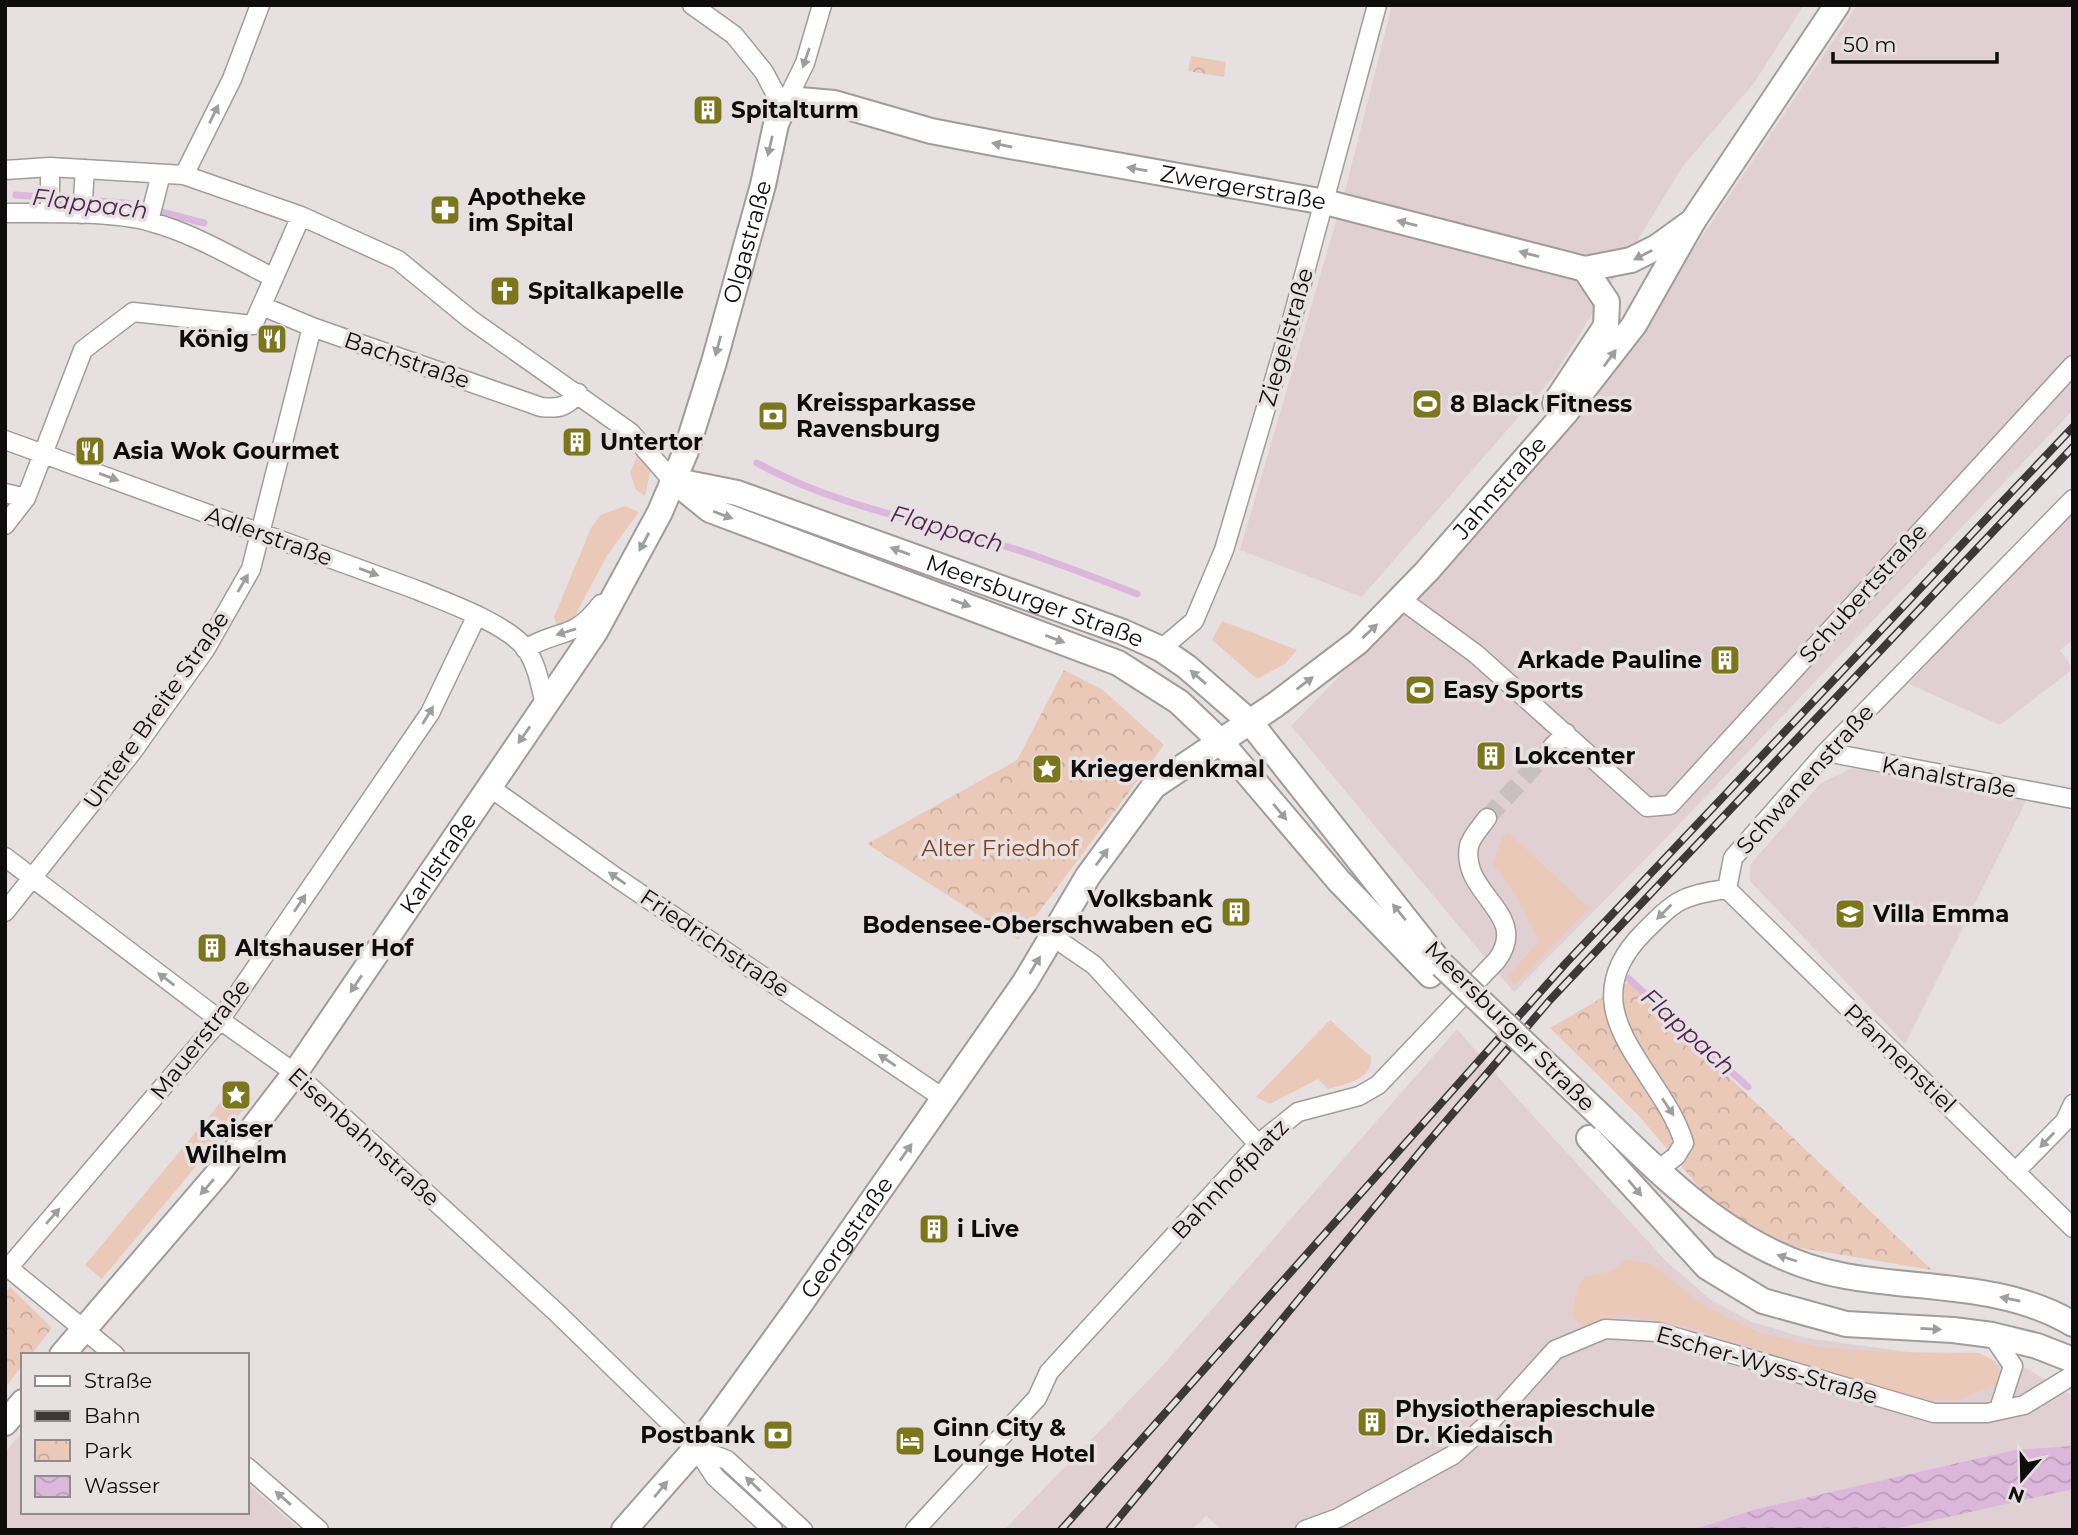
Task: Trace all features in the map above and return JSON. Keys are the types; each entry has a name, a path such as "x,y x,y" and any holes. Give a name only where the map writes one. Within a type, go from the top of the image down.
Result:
{"main road":[{"name":"Jahnstraße","path":"1220,741 1250,722 1367,635 1402,600 1604,368 1634,325 1693,221 1837,5"},
{"name":"Zwergerstraße","path":"783,108 800,100 834,103 931,131 1325,202 1585,269 1631,260 1657,247 1693,221"},
{"name":"Olgastraße","path":"672,480 686,451 714,362 773,135 783,108"},
{"path":"1538,443 1555,402 1606,326 1608,302 1585,269"},
{"name":"Karlstraße","path":"64,1353 220,1171 295,1073 595,632 660,512 672,480"},
{"name":"Meersburger Straße","path":"672,480 737,493 1123,632 1161,649 1187,667 1250,722 1436,970"},
{"name":"Meersburger Straße","path":"672,480 710,510 1118,663 1180,702 1220,741 1339,881 1436,970 1596,1129 1707,1267 1763,1301 1846,1324 1992,1335 2037,1346 2073,1360"},
{"name":"Georgstraße","path":"624,1530 696,1448 1025,982 1088,876 1154,786 1220,741"},
{"name":"Meersburger Straße","path":"1596,1129 1657,1171 1693,1203 1773,1254 1842,1276 1969,1291 2030,1303 2073,1324"},
{"path":"5,1423 21,1404"}],"street":[{"path":"184,175 232,79 260,5"},
{"path":"692,5 734,35 764,72 783,108"},
{"name":"Olgastraße","path":"783,108 805,63 822,5"},
{"name":"Ziegelstraße","path":"1161,649 1194,621 1224,550 1325,202 1377,5"},
{"path":"5,170 50,167 184,175 301,216 398,260 470,319 630,432 672,480"},
{"path":"50,167 50,202"},
{"path":"83,204 85,169"},
{"path":"151,213 161,174"},
{"path":"5,213 50,202 151,213 274,278"},
{"path":"5,525 26,498 83,350 133,312 253,325 301,216"},
{"name":"Bachstraße","path":"262,306 312,327 541,407 559,409 578,393"},
{"name":"Untere Breite Straße","path":"5,912 133,751 205,650 251,569 312,327"},
{"name":"Schubertstraße","path":"1566,733 1647,807 1670,804 2073,365"},
{"name":"Adlerstraße","path":"5,440 417,590 477,615 526,649"},
{"path":"5,494 26,498"},
{"name":"Schwanenstraße","path":"1727,889 1733,858 1826,752 2073,499"},
{"path":"545,705 541,685 526,649 546,636 569,634 587,622 630,568"},
{"path":"1402,600 1476,654 1566,733 1552,747"},
{"name":"Mauerstraße","path":"7,1266 220,1020 430,713 477,615"},
{"name":"Kanalstraße","path":"1826,752 2073,799"},
{"name":"Friedrichstraße","path":"488,786 617,878 943,1098"},
{"name":"Bahnhofplatz","path":"917,1528 1037,1398 1049,1372 1258,1144 1298,1112 1359,1096 1378,1085 1506,947 1507,930 1468,869 1469,844 1487,818"},
{"name":"Eisenbahnstraße","path":"5,857 220,1020 295,1073 556,1312 696,1448 715,1477 773,1530"},
{"path":"1657,1171 1676,1156 1684,1143 1677,1121 1628,1049 1613,1005 1618,969 1632,944 1674,902 1705,892 1727,889"},
{"name":"Pfannenstiel","path":"1727,889 2073,1228"},
{"path":"1052,936 1094,965 1258,1144"},
{"path":"2015,1172 2065,1121 2073,1104"},
{"path":"7,1266 113,1353"},
{"name":"Escher-Wyss-Straße","path":"1306,1530 1338,1518 1453,1455 1492,1420 1555,1350 1605,1329 1658,1332 1934,1413 1987,1413 2024,1405 2073,1375"},
{"path":"1992,1335 2013,1366 1999,1409"},
{"name":"Eisenbahnstraße","path":"696,1448 727,1460 803,1530"},
{"path":"248,1468 319,1530"}],"shaded area":[{"path":"1392,5 1804,5 1754,83 1683,166 1554,376 1362,597 1240,550 1346,187"},
{"path":"1857,5 2073,5 2073,410 1672,832 1514,992 1291,726 1414,599 1593,399"},
{"path":"2073,499 2073,640 2060,650 2073,669 2000,725 1909,684"},
{"path":"1852,768 1932,779 2026,801 1905,1044 1750,881 1750,865 1821,783"},
{"path":"1457,1029 1666,1261 1711,1300 1752,1322 1806,1338 2026,1368 2073,1396 2073,1530 1222,1530 1206,1516 1192,1530 1004,1530 1163,1365"},
{"path":"21,1433 21,1514 248,1514 248,1484 300,1530 5,1530 5,1452"}],"green space":[{"path":"1191,56 1226,62 1224,77 1188,71"},
{"path":"640,448 651,468 645,496 636,490 630,473"},
{"path":"625,506 639,512 608,554 570,625 563,628 557,625 554,617 591,528 600,515"},
{"path":"1222,621 1297,650 1285,664 1257,679 1212,640"},
{"name":"Alter Friedhof","path":"1064,670 1103,690 1164,745 1018,940 867,844 1017,760"},
{"path":"1509,833 1589,908 1515,985 1507,977 1539,941 1513,891 1493,864 1502,838"},
{"path":"1629,982 1932,1270 1783,1245 1715,1206 1640,1117 1550,1028"},
{"path":"1330,1020 1371,1057 1368,1071 1357,1080 1328,1089 1318,1079 1270,1104 1256,1097"},
{"path":"236,1084 253,1098 102,1279 85,1265"},
{"path":"1626,1259 1652,1264 1705,1306 1758,1332 1818,1347 1886,1352 1979,1353 1995,1361 2000,1371 1996,1384 1959,1400 1915,1399 1687,1327 1624,1315 1583,1326 1572,1317 1577,1289 1584,1277 1611,1271"},
{"path":"10,1287 52,1328 33,1353 21,1353 21,1368 5,1388 5,1292"}],"water":[{"path":"2073,1446 2073,1489 1889,1530 1692,1530 1757,1509 2015,1450"}],"waterway":[{"name":"Flappach","path":"16,195 126,203 204,223"},
{"name":"Flappach","path":"757,463 820,492 1021,551 1137,594"},
{"name":"Flappach","path":"1628,978 1748,1087"}],"tunnel":[{"path":"1487,818 1552,747"}],"railway":[{"path":"1061,1530 1566,963 2073,427"},
{"path":"1109,1530 1424,1147 1550,1000 2073,447"}],"place":[{"name":"Spitalturm","path":"708,110"},
{"name":"Apotheke im Spital","path":"445,210"},
{"name":"Spitalkapelle","path":"505,291"},
{"name":"König","path":"272,339"},
{"name":"8 Black Fitness","path":"1427,404"},
{"name":"Kreissparkasse Ravensburg","path":"773,416"},
{"name":"Untertor","path":"577,442"},
{"name":"Asia Wok Gourmet","path":"90,451"},
{"name":"Arkade Pauline","path":"1725,660"},
{"name":"Easy Sports","path":"1420,690"},
{"name":"Lokcenter","path":"1491,756"},
{"name":"Kriegerdenkmal","path":"1047,769"},
{"name":"Volksbank Bodensee-Oberschwaben eG","path":"1236,912"},
{"name":"Villa Emma","path":"1850,914"},
{"name":"Altshauser Hof","path":"212,948"},
{"name":"Kaiser Wilhelm","path":"236,1095"},
{"name":"i Live","path":"934,1229"},
{"name":"Physiotherapieschule Dr. Kiedaisch","path":"1372,1422"},
{"name":"Postbank","path":"778,1435"},
{"name":"Ginn City & Lounge Hotel","path":"910,1441"}]}
